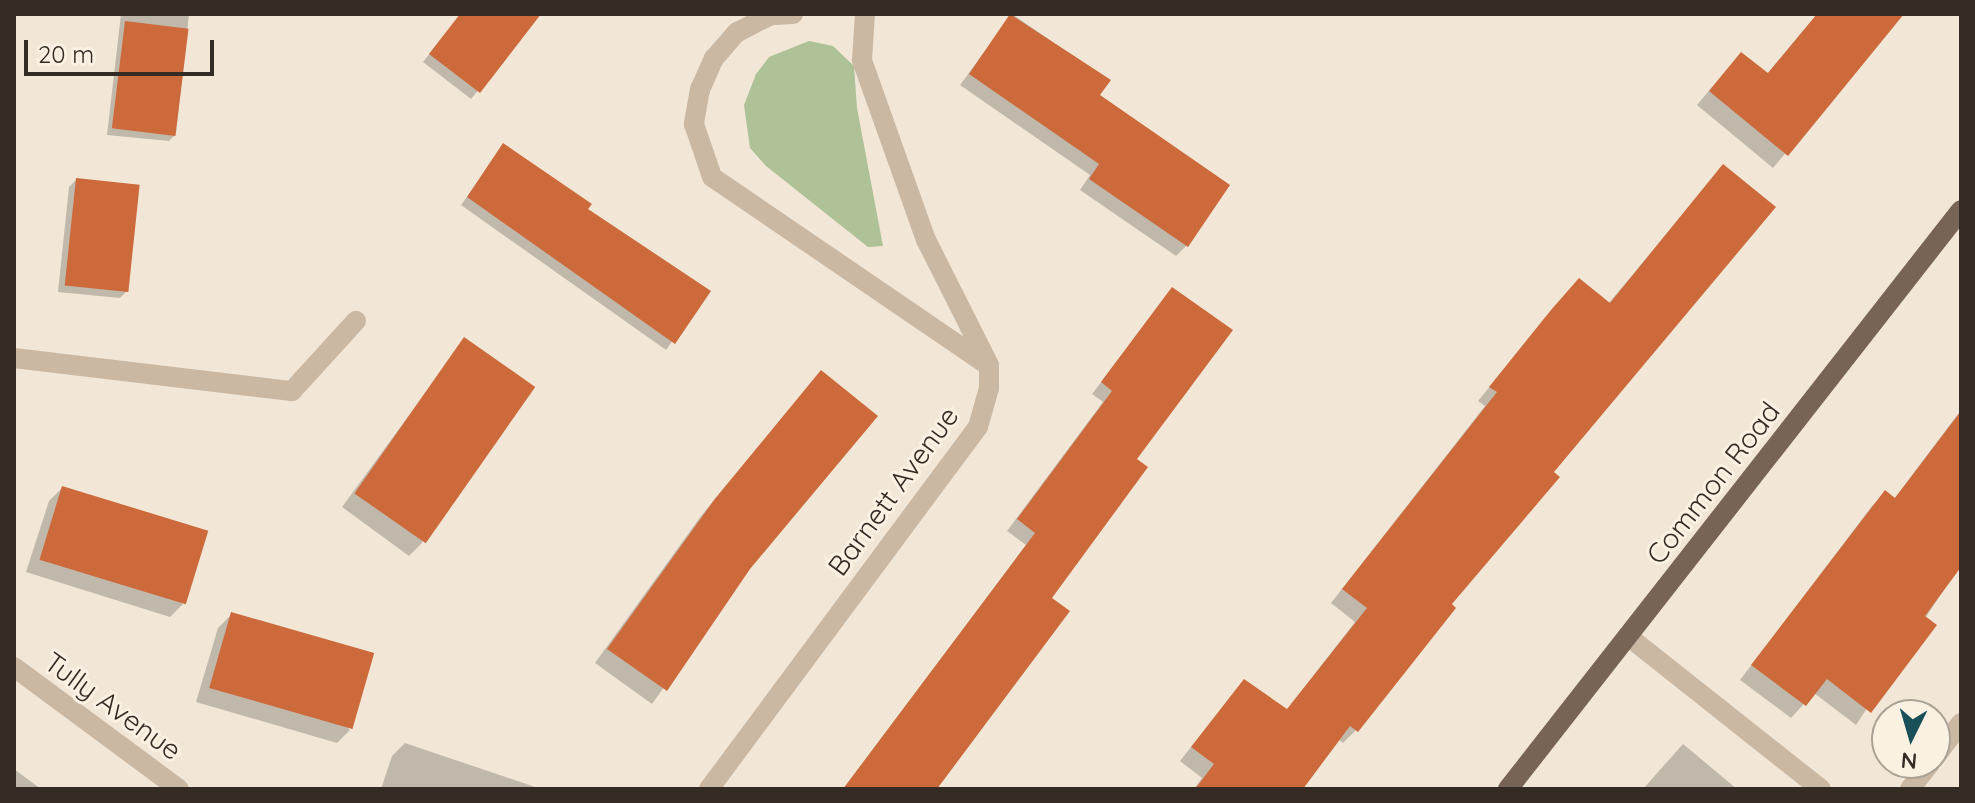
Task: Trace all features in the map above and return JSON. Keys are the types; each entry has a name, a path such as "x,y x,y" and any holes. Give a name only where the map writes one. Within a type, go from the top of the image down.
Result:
{"main road":[{"name":"Common Road","path":"1508,789 1961,210"}],"street":[{"path":"793,14 771,15 737,32 714,58 700,89 694,124 712,177 989,365"},
{"path":"865,14 862,60 926,240 989,365"},
{"path":"14,358 292,391 356,321"},
{"name":"Barnett Avenue","path":"709,789 978,427 989,388 989,365"},
{"path":"1629,637 1821,789"},
{"name":"Tully Avenue","path":"14,667 179,789"}],"green space":[{"path":"809,41 833,46 854,66 857,108 883,246 868,247 766,166 750,148 744,105 756,74 769,57"}],"building":[{"path":"460,14 541,14 480,93 429,54"},
{"path":"1010,14 1111,80 1100,95 1230,185 1188,247 1089,179 1099,164 969,74"},
{"path":"1817,14 1904,14 1788,156 1709,91 1741,52 1768,73"},
{"path":"125,21 189,29 175,136 112,128"},
{"path":"503,143 592,204 588,209 711,291 675,344 467,197"},
{"path":"1723,164 1776,207 1554,472 1560,477 1452,604 1456,608 1358,732 1350,726 1303,789 1195,789 1214,764 1191,747 1244,679 1287,709 1367,608 1342,589 1497,392 1489,387 1551,310 1579,278 1610,303"},
{"path":"76,178 140,185 128,292 65,285"},
{"path":"1172,287 1233,330 1137,459 1148,467 1052,598 1070,611 937,789 843,789 1035,533 1017,519 1112,391 1101,382"},
{"path":"464,337 535,387 426,543 354,493"},
{"path":"821,370 878,416 750,569 667,691 607,649 714,500"},
{"path":"1961,411 1961,567 1925,616 1937,625 1882,699 1871,699 1871,713 1827,679 1806,706 1751,665 1885,490 1895,498"},
{"path":"62,486 208,531 186,604 39,560"},
{"path":"231,612 374,653 352,729 209,688"}]}
